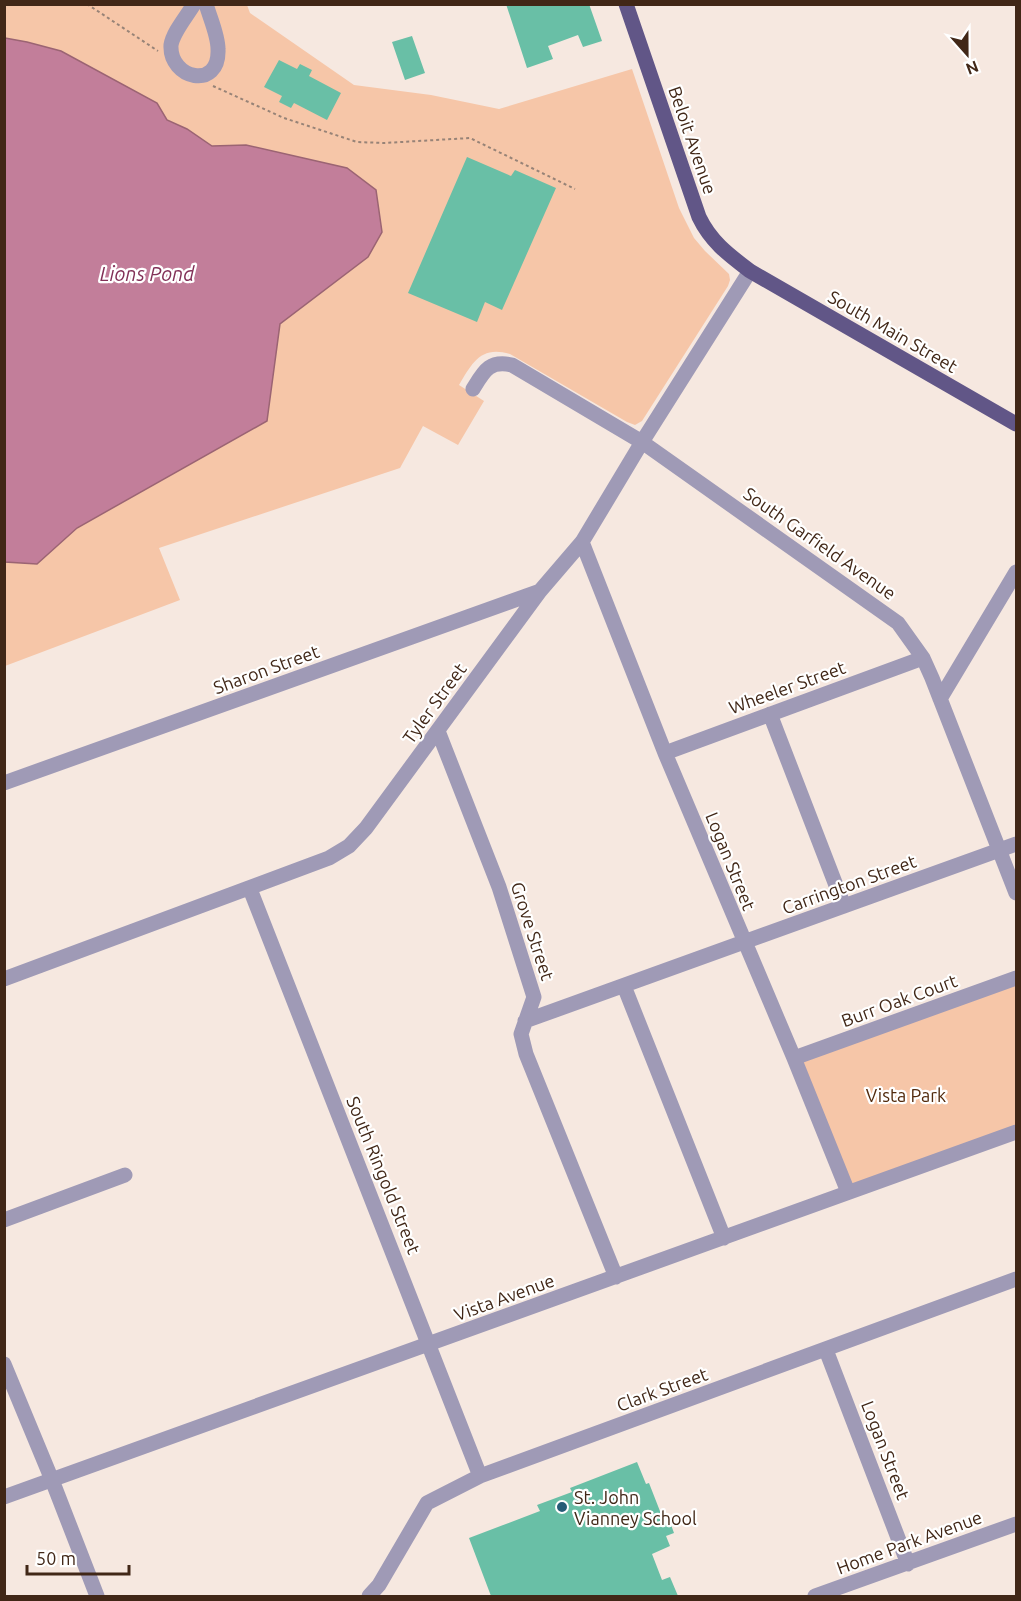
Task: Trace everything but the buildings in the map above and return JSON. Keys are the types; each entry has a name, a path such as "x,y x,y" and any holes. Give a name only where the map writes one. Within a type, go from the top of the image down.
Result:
{"main road":[{"name":"Beloit Avenue","path":"626,4 699,217 707,234 721,249 750,271"},
{"name":"South Main Street","path":"750,271 1017,424"}],"street":[{"path":"194,4 174,37 171,47 180,70 198,77 213,70 218,58 219,46 206,4"},
{"name":"Tyler Street","path":"4,979 250,889 329,858 349,846 366,828 540,591 582,542 750,271"},
{"name":"South Garfield Avenue","path":"473,389 490,366 500,363 512,365 642,442 898,623 923,658 1017,892"},
{"name":"Logan Street","path":"582,542 665,753 848,1192"},
{"path":"940,699 1017,572"},
{"name":"Sharon Street","path":"4,783 540,591"},
{"name":"Wheeler Street","path":"665,753 923,658"},
{"path":"770,714 844,906"},
{"name":"Grove Street","path":"438,731 499,887 534,997 521,1034 526,1054 616,1277"},
{"name":"Carrington Street","path":"525,1021 1017,844"},
{"name":"South Ringold Street","path":"250,889 480,1476"},
{"name":"Burr Oak Court","path":"794,1058 1017,978"},
{"path":"624,986 724,1238"},
{"name":"Vista Avenue","path":"4,1497 1017,1131"},
{"path":"4,1220 125,1175"},
{"name":"Clark Street","path":"369,1596 379,1585 427,1503 480,1476 1017,1279"},
{"name":"Logan Street","path":"826,1350 908,1564"},
{"path":"4,1364 97,1596"},
{"name":"Home Park Avenue","path":"815,1596 1017,1524"}],"path":[{"path":"87,4 177,65"},
{"path":"198,77 220,91 284,118 357,142 384,143 470,138 575,189"}],"green space":[{"path":"5,5 247,5 250,13 354,85 431,95 499,109 632,69 679,208 694,238 729,274 728,286 642,421 635,425 510,354 492,352 485,354 473,363 459,385 484,401 458,445 423,426 400,468 159,548 180,600 5,666"},
{"name":"Vista Park","path":"1016,978 1016,1132 848,1192 794,1058"}],"water":[{"name":"Lions Pond","path":"5,38 61,51 157,103 167,120 187,129 212,146 246,145 347,168 376,190 382,232 368,257 280,324 267,421 77,528 37,564 5,562"}],"place":[{"name":"St. John Vianney School","path":"562,1507"}]}
